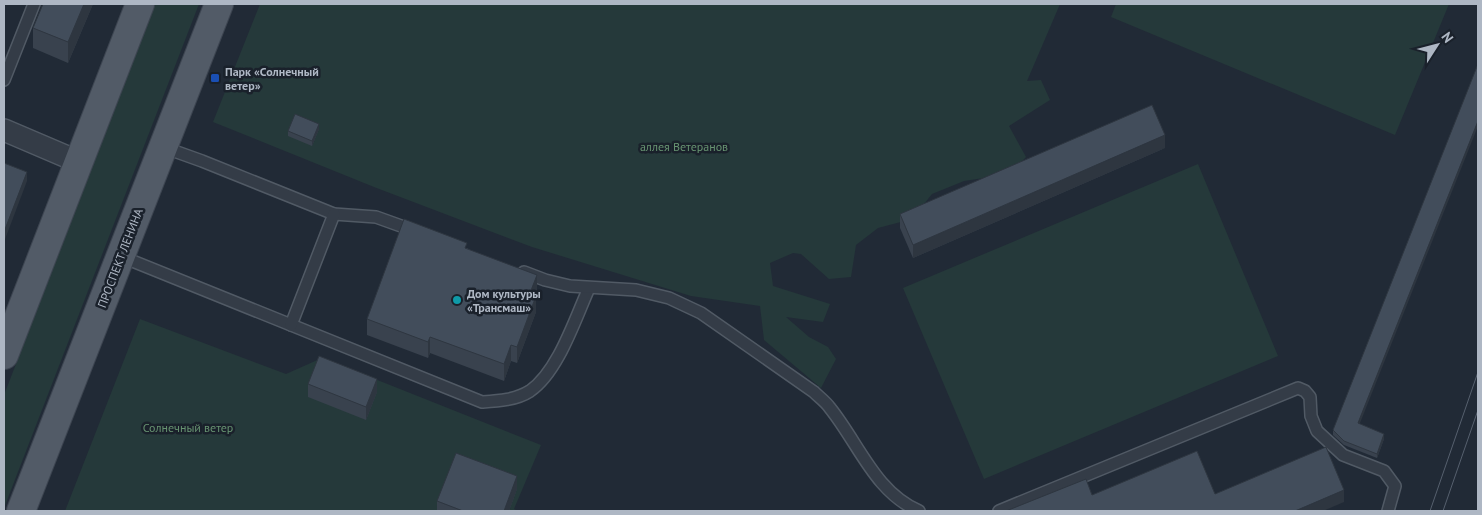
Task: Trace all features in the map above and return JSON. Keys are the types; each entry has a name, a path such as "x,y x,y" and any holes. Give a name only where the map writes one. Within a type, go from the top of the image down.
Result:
{"main road":[{"path":"4,355 140,4"},
{"name":"ПРОСПЕКТ ЛЕНИНА","path":"21,511 219,4"}],"street":[{"path":"4,130 78,162"}],"lane":[{"path":"4,80 34,4"},
{"path":"163,147 193,157 334,214 376,217 426,236"},
{"path":"291,325 334,214"},
{"path":"120,256 482,402 506,401 530,391 553,367 589,288"},
{"path":"517,270 570,286 636,290 669,298 701,313 814,392 830,408 858,452 883,485 906,505 919,511"},
{"path":"1000,511 1298,388 1305,391 1310,397 1311,416 1317,431 1343,455 1384,472 1395,486 1388,511"}],"green space":[{"path":"155,4 199,4 4,508 4,395"},
{"name":"аллея Ветеранов","path":"260,4 1060,4 1027,81 1041,80 1050,100 1009,126 1026,157 1010,174 964,181 932,194 912,219 878,228 856,245 851,277 829,279 801,254 793,253 770,263 773,286 830,304 823,322 786,317 809,337 828,347 836,359 821,388 764,340 760,306 691,296 532,247 374,187 213,122"},
{"path":"1116,4 1449,4 1395,135 1111,17"},
{"path":"1198,164 1278,356 984,479 903,288"},
{"name":"Солнечный ветер","path":"140,319 286,374 322,358 541,445 514,509 518,511 65,511"}],"building":[{"path":"43,4 84,4 68,42 33,28"},
{"path":"1478,64 1478,121 1358,423 1384,434 1377,454 1344,441 1333,430"},
{"path":"1152,105 1165,135 913,245 900,214"},
{"path":"295,114 319,124 312,141 288,131"},
{"path":"4,163 27,172 4,232"},
{"name":"Дом культуры «Трансмаш»","path":"404,219 467,243 465,248 537,275 530,293 536,296 517,347 511,345 504,364 430,337 428,342 367,319"},
{"path":"319,356 377,379 366,407 308,384"},
{"path":"1326,447 1344,490 1295,511 1006,511 1086,479 1092,495 1197,451 1215,494"},
{"path":"456,453 517,476 504,511 463,511 437,501"}],"tram line":[{"path":"1430,511 1478,372"},
{"path":"1443,511 1478,410"}],"place":[{"name":"Парк «Солнечный ветер»","path":"215,78"},
{"name":"Дом культуры «Трансмаш»","path":"457,300"}]}
